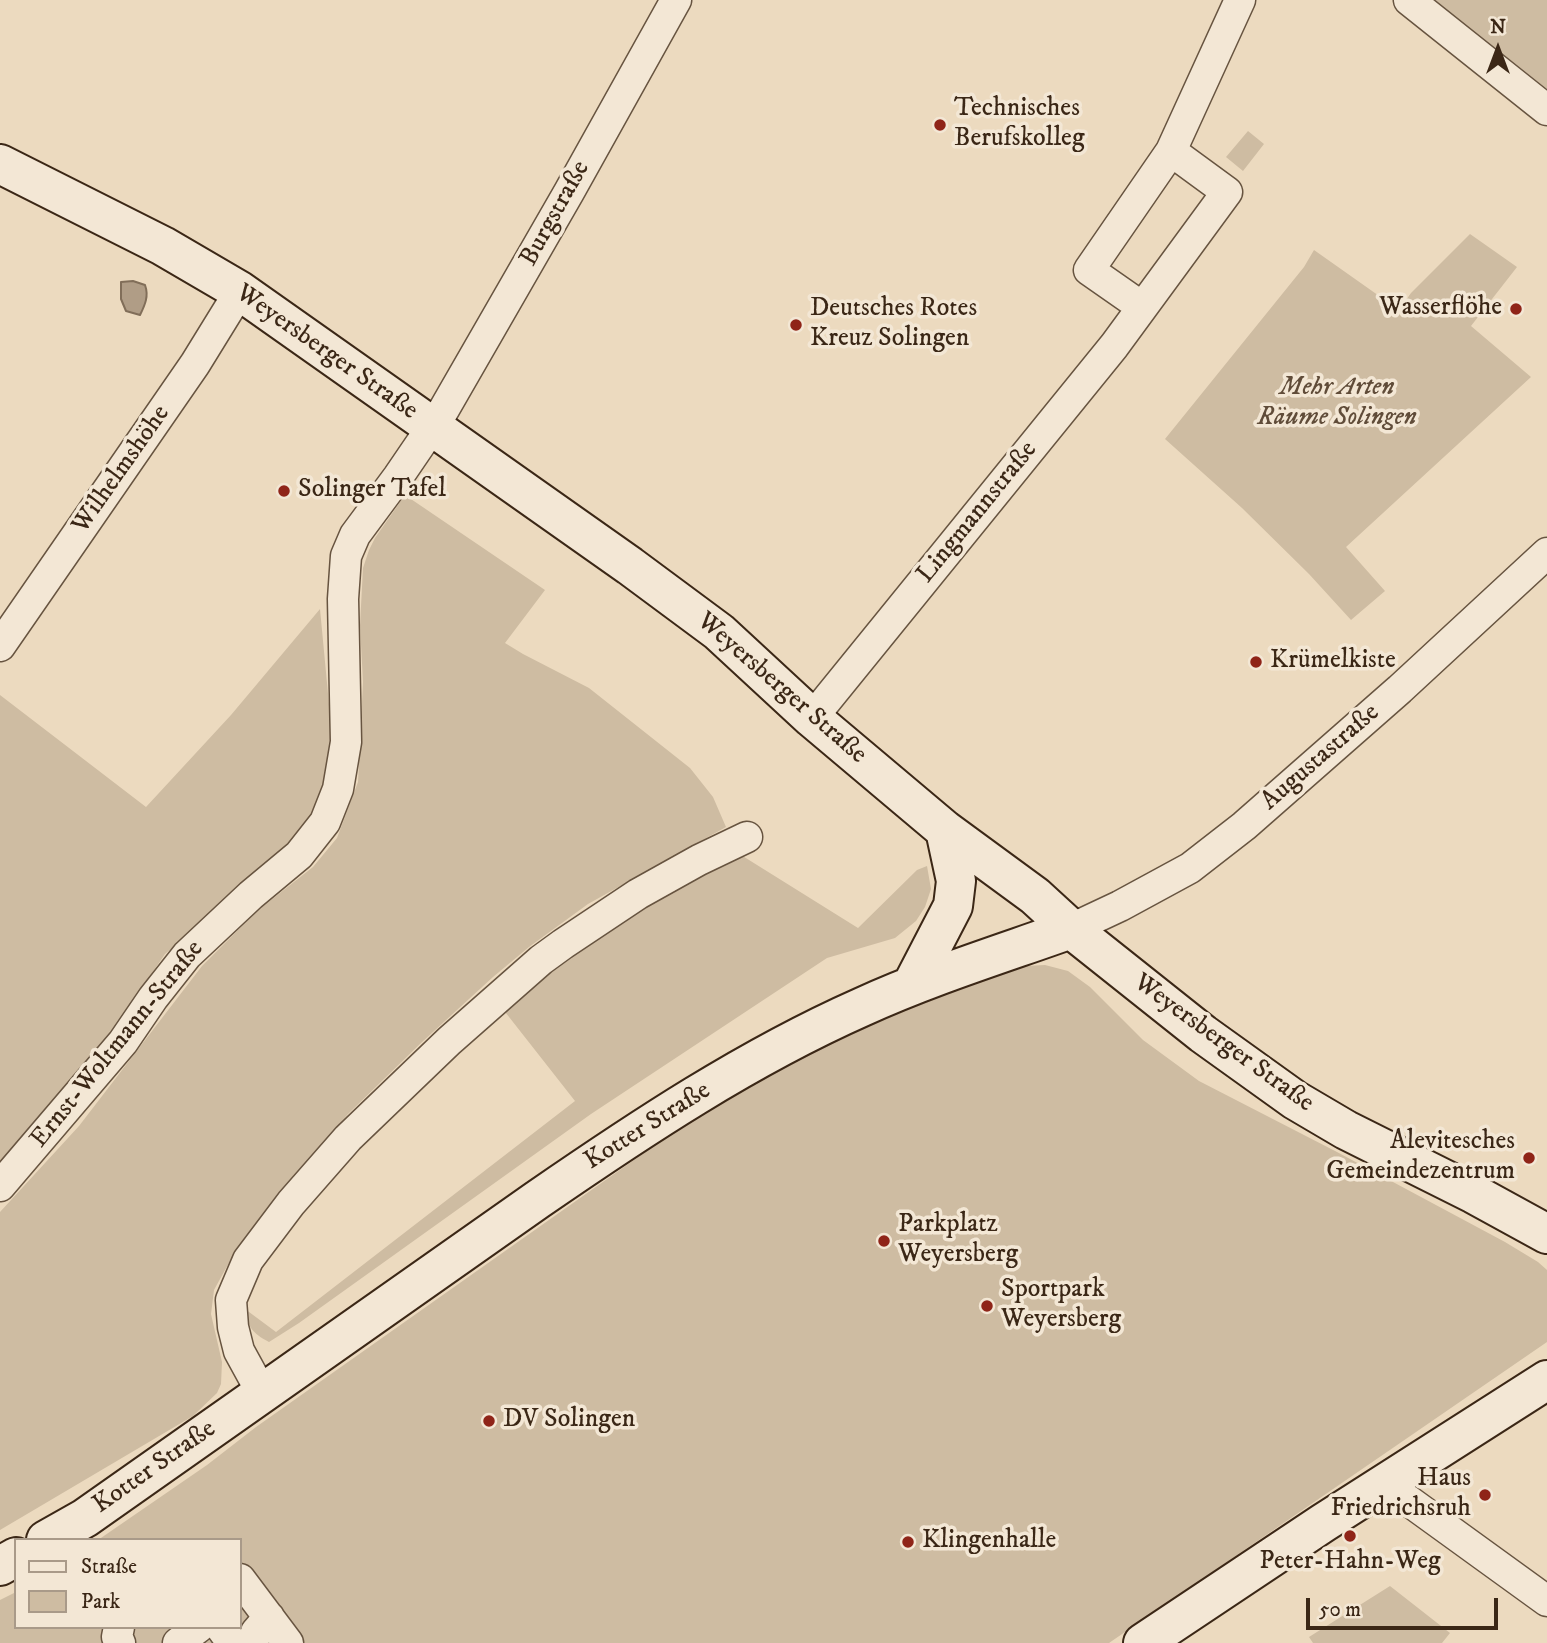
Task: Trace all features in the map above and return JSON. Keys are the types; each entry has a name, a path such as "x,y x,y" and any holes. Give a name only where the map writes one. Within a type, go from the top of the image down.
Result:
{"street":[{"name":"Burgstraße","path":"433,427 676,0"},
{"path":"1142,307 1090,270 1171,151 1240,0"},
{"path":"1409,0 1547,110"},
{"name":"Lingmannstraße","path":"811,718 1114,346 1227,192 1171,151"},
{"name":"Weyersberger Straße","path":"0,164 163,246 240,291 621,560 719,632 811,718 945,830 1035,896 1203,1034 1295,1100 1346,1130 1547,1234"},
{"name":"Wilhelmshöhe","path":"0,646 195,364 240,291"},
{"name":"Ernst-Woltmann-Straße","path":"0,1186 123,1042 187,955 251,895 299,855 325,821 338,789 346,742 343,599 346,556 355,535 433,427"},
{"name":"Augustastraße","path":"1072,929 1190,868 1244,826 1547,553"},
{"path":"912,985 953,906 956,881 945,830"},
{"path":"262,1393 239,1351 233,1327 231,1300 248,1260 291,1203 342,1145 449,1041 541,960 638,894 747,837"},
{"name":"Kotter Straße","path":"50,1538 85,1518 605,1153 738,1070 860,1007 912,985 1072,929"},
{"path":"1143,1643 1384,1483 1547,1380"},
{"path":"1384,1483 1547,1601"},
{"path":"243,1590 269,1617 288,1643"},
{"path":"253,1643 256,1632 269,1617"},
{"path":"178,1643 216,1631"}],"green space":[{"path":"1430,0 1547,0 1547,92"},
{"path":"1248,131 1264,144 1243,171 1226,157"},
{"name":"Mehr Arten Räume Solingen","path":"1470,234 1517,267 1471,326 1531,377 1346,547 1385,591 1351,620 1242,508 1165,439 1304,267 1314,250 1399,310 1411,293"},
{"path":"405,495 545,590 505,643 589,688 690,768 713,797 726,827 588,904 529,947 421,1043 348,1114 278,1193 236,1250 214,1290 211,1314 222,1362 221,1384 217,1393 193,1416 0,1530 0,1212 79,1126 202,966 257,911 313,867 337,838 358,782 363,682 360,625 363,568 375,538"},
{"path":"320,609 332,736 327,788 301,833 165,954 103,1045 0,1166 0,695 146,807 231,715"},
{"path":"741,855 858,928 917,870 927,866 931,889 925,907 916,921 895,938 827,958 591,1114 299,1323 269,1342 258,1336 249,1325 245,1309 276,1332 575,1101 502,1008 555,961 657,895"},
{"name":"Sportpark Weyersberg","path":"1045,965 1068,971 1090,987 1143,1040 1199,1081 1337,1152 1538,1262 1547,1270 1547,1342 1109,1643 0,1643 0,1600 14,1593 14,1629 242,1629 242,1538 101,1538 733,1090 881,1016 999,972"},
{"path":"1390,1586 1450,1633 1442,1643 1313,1643 1309,1637"}],"shaded area":[{"path":"133,281 145,285 147,293 140,315 126,311 121,299 121,282"}],"place":[{"name":"Technisches Berufskolleg","path":"940,125"},
{"name":"Wasserflöhe","path":"1516,309"},
{"name":"Deutsches Rotes Kreuz Solingen","path":"796,325"},
{"name":"Solinger Tafel","path":"284,491"},
{"name":"Krümelkiste","path":"1256,662"},
{"name":"Alevitesches Gemeindezentrum","path":"1529,1158"},
{"name":"Parkplatz Weyersberg","path":"884,1241"},
{"name":"Sportpark Weyersberg","path":"987,1306"},
{"name":"DV Solingen","path":"489,1421"},
{"name":"Haus Friedrichsruh","path":"1485,1495"},
{"name":"Peter-Hahn-Weg","path":"1350,1536"},
{"name":"Klingenhalle","path":"908,1542"}]}
